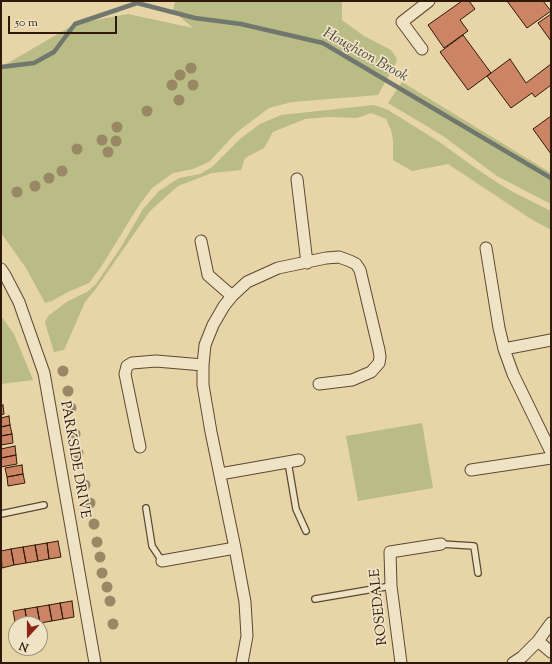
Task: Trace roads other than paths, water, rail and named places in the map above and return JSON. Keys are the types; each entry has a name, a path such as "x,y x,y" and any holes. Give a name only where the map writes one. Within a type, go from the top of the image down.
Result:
{"street":[{"path":"422,49 402,22 430,1"},
{"path":"297,179 307,263"},
{"path":"201,241 208,275 232,296"},
{"path":"486,248 499,328 504,349 513,374 551,452"},
{"path":"242,663 247,636 245,602 203,385 205,345 213,325 224,306 247,282 278,268 326,258 339,257 356,264 360,270 380,357 376,368 363,376 352,380 319,384"},
{"name":"PARKSIDE DRIVE","path":"1,269 19,302 44,373 95,663"},
{"path":"504,349 551,340"},
{"path":"140,447 125,374 127,366 132,363 156,361 203,364"},
{"path":"471,470 551,458"},
{"path":"220,474 299,460"},
{"name":"ROSEDALE","path":"400,663 391,586 390,552 441,544"},
{"path":"162,561 235,548"},
{"path":"513,663 522,657 538,641 551,623"},
{"path":"538,641 551,652"}],"lane":[{"path":"288,462 296,509 306,532"},
{"path":"1,514 44,505"},
{"path":"146,508 152,546 162,561"},
{"path":"441,544 474,546 478,573"},
{"path":"315,599 391,586"}],"waterway":[{"name":"Houghton Brook","path":"1,67 34,63 54,52 75,24 137,3 195,18 241,24 323,43 551,178"}]}
